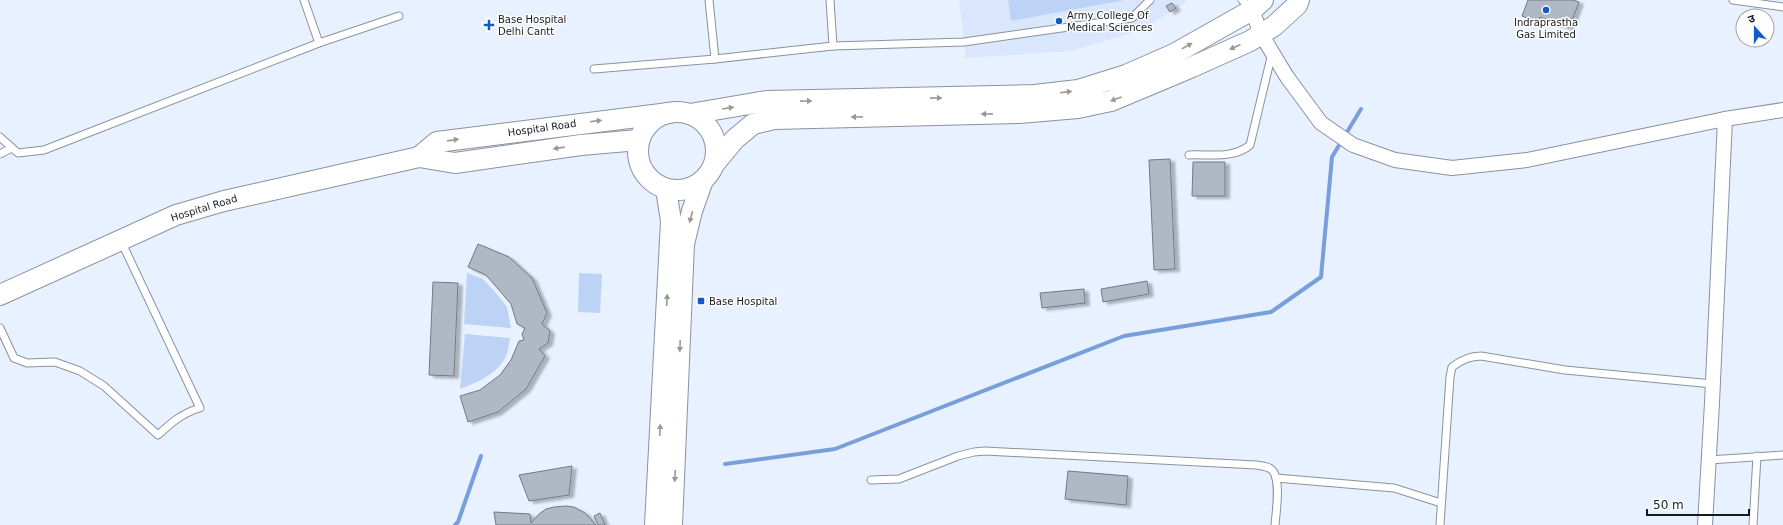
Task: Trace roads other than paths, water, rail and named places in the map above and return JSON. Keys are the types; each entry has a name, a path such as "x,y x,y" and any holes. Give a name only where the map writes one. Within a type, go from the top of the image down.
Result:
{"street":[{"path":"672,525 684,244 692,211 704,180 715,163 735,139 754,124 774,119 1019,113 1078,108 1111,101 1192,67 1261,34 1274,26 1297,5 1299,0"},
{"path":"690,114 768,102 1035,95 1078,90 1126,75 1174,54 1252,3 1261,34 1287,77 1321,122 1343,138 1395,160 1452,168 1527,160 1725,119 1783,110"},
{"path":"704,180 686,189 666,189 649,179 643,171 639,161 639,140 644,130 651,122 660,116 669,113 680,112 699,118 707,125 716,143 715,163"},
{"name":"Hospital Road","path":"419,157 438,142 669,113"},
{"path":"1705,525 1725,119"},
{"name":"Hospital Road","path":"0,296 176,215 224,201 419,157 456,163 581,145 639,140"},
{"path":"655,525 671,221 666,189"}],"lane":[{"path":"304,0 319,43"},
{"path":"709,0 715,59"},
{"path":"830,0 834,46"},
{"path":"594,69 715,59 834,46 972,41 1132,18 1150,0"},
{"path":"1733,0 1783,7"},
{"path":"0,137 18,153 44,150 319,43 399,16"},
{"path":"1189,155 1236,154 1250,145 1272,52"},
{"path":"0,154 12,148"},
{"path":"0,328 14,358 27,363 55,362 80,371 104,386 158,435 174,420 187,412 200,408 120,240"},
{"path":"1440,525 1450,377 1452,367 1460,361 1472,356 1481,356 1565,370 1713,384"},
{"path":"871,480 900,479 958,456 985,451 1256,465 1267,467 1273,471 1276,478 1277,489 1275,525"},
{"path":"1709,460 1783,455"},
{"path":"1753,525 1757,456"},
{"path":"1276,478 1394,488 1441,503"}],"waterway":[{"path":"725,464 835,449 1124,336 1271,312 1321,277 1332,157 1361,109"},
{"path":"455,525 458,522 481,456"}],"place":[{"name":"Indraprastha Gas Limited","path":"1546,10"},
{"name":"Army College Of Medical Sciences","path":"1059,21"},
{"name":"Base Hospital Delhi Cantt","path":"489,25"},
{"name":"Base Hospital","path":"701,301"}]}
